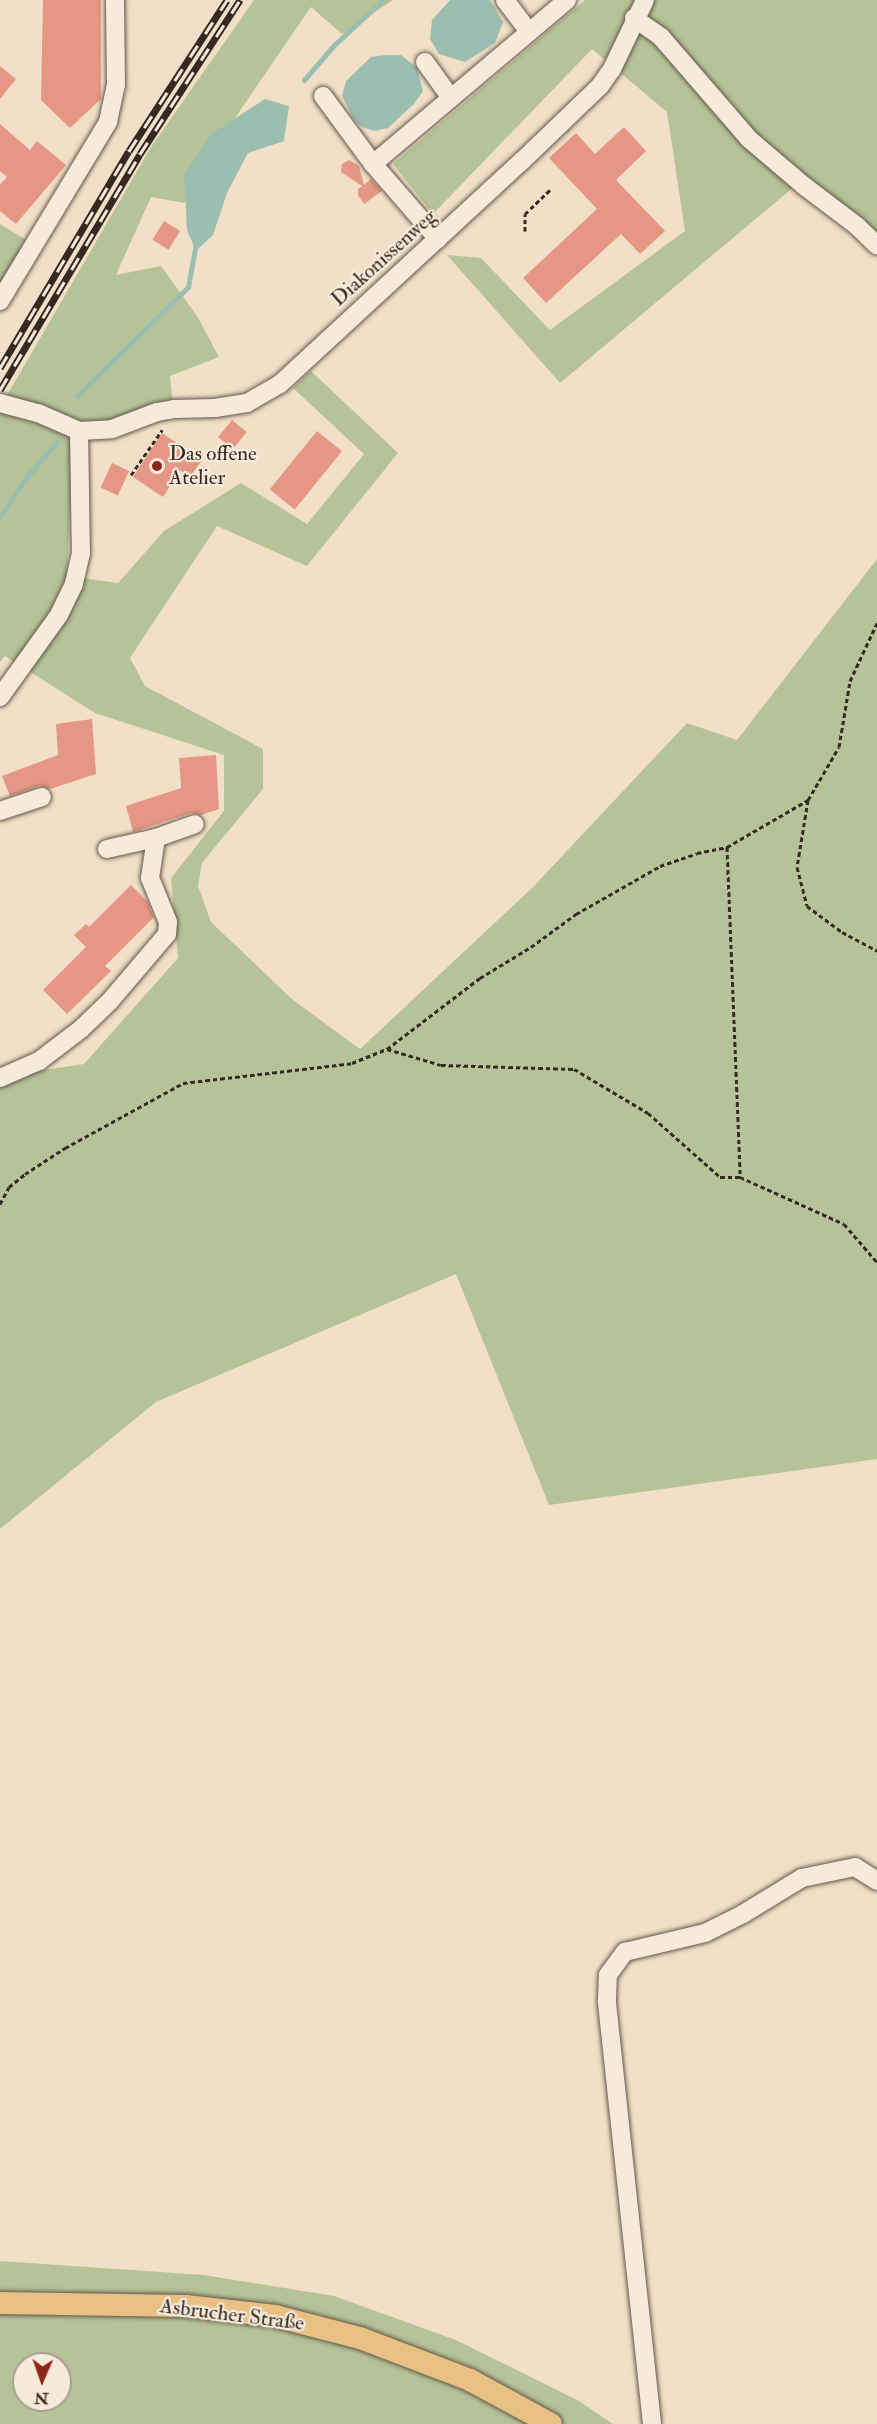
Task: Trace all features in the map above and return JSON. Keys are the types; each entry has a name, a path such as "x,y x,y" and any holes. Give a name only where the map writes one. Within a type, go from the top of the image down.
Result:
{"main road":[{"name":"Asbrucher Straße","path":"0,2303 186,2306 274,2316 360,2338 470,2380 550,2424"}],"street":[{"path":"0,301 108,122 116,85 115,0"},
{"path":"504,0 529,32"},
{"path":"373,164 567,0"},
{"name":"Diakonissenweg","path":"0,403 38,413 79,431 112,429 157,412 182,406 247,403 263,395 280,384 600,86 612,69 634,18 645,0"},
{"path":"634,18 661,37 749,139 802,185 857,226 877,245"},
{"path":"425,62 451,98"},
{"path":"323,96 373,164 438,239"},
{"path":"0,697 59,615 74,584 81,553 79,431"},
{"path":"0,811 42,797"},
{"path":"107,849 156,838 195,824"},
{"path":"0,1078 39,1060 81,1029 110,1001 167,934 168,922 150,878 156,838"},
{"path":"652,2424 608,2000 608,1975 625,1952 705,1933 743,1914 802,1878 855,1867 877,1881"}],"path":[{"path":"525,231 525,214 550,190"},
{"path":"131,475 161,431 182,406"},
{"path":"877,623 850,681 839,747 808,800 797,867 807,906 842,932 877,951"},
{"path":"0,1204 9,1188 25,1174 65,1148 183,1083 352,1063 387,1049 480,978 531,947 576,914 660,866 697,853 726,847 808,800"},
{"path":"726,847 740,1177"},
{"path":"387,1049 441,1065 574,1069 648,1113 720,1178 740,1177 844,1224 877,1262"}],"shaded area":[{"path":"254,0 393,0 342,34 311,7 241,109 184,203 151,197 116,275 161,266 197,316 219,357 170,376 173,406 112,423 83,425 6,397 151,147"},
{"path":"450,0 490,0 503,22 495,43 465,62 439,54 430,39 432,20"},
{"path":"585,0 877,0 877,255 865,238 795,186 560,383 447,255 481,258 550,330 685,231 667,112 592,49 433,214 393,164"},
{"path":"401,55 417,68 423,91 414,104 388,128 374,131 362,127 353,118 342,96 346,81 371,57"},
{"path":"265,99 289,106 284,141 248,153 227,193 213,235 196,251 187,230 184,175 211,134"},
{"path":"0,224 31,243 0,289"},
{"path":"311,371 398,453 307,566 217,526 130,658 145,686 263,749 263,789 202,863 198,886 211,922 293,1000 360,1049 533,887 687,723 737,740 877,559 877,1459 549,1505 456,1274 156,1402 0,1529 0,1077 84,1064 178,958 171,878 224,811 224,755 95,713 5,656 0,662 0,411 73,435 67,576 118,583 164,531 241,483 307,524 364,454 293,388"},
{"path":"0,2261 204,2275 334,2296 456,2340 579,2401 613,2424 0,2424"}],"building":[{"path":"43,0 101,0 101,99 70,128 41,100"},
{"path":"0,66 16,79 0,99"},
{"path":"0,124 30,150 37,141 66,165 16,224 0,211 0,185 7,177 0,171"},
{"path":"624,127 646,151 616,180 665,231 640,254 621,234 546,303 523,278 597,209 549,158 576,133 595,154"},
{"path":"349,160 359,166 364,185 371,179 382,191 364,204 358,195 358,189 362,186 341,172 342,164"},
{"path":"164,221 180,231 168,250 152,240"},
{"path":"232,420 247,432 233,449 218,437"},
{"path":"317,431 342,451 295,509 270,489"},
{"name":"Das offene Atelier","path":"162,433 202,460 190,477 180,470 163,497 133,477"},
{"path":"112,463 129,471 118,496 101,487"},
{"path":"92,719 96,774 50,789 39,786 10,796 2,776 58,755 56,724"},
{"path":"216,755 219,809 201,815 191,813 133,832 126,806 181,788 179,758"},
{"path":"131,885 147,901 154,917 105,966 111,971 67,1014 43,990 86,947 74,935 86,924 89,927"}],"waterway":[{"path":"304,80 334,45 383,0"},
{"path":"77,396 188,287 196,243"},
{"path":"0,517 25,479 57,442"}],"railway":[{"path":"0,368 129,151 227,0"},
{"path":"0,390 140,154 240,0"}],"place":[{"name":"Das offene Atelier","path":"157,466"}]}
